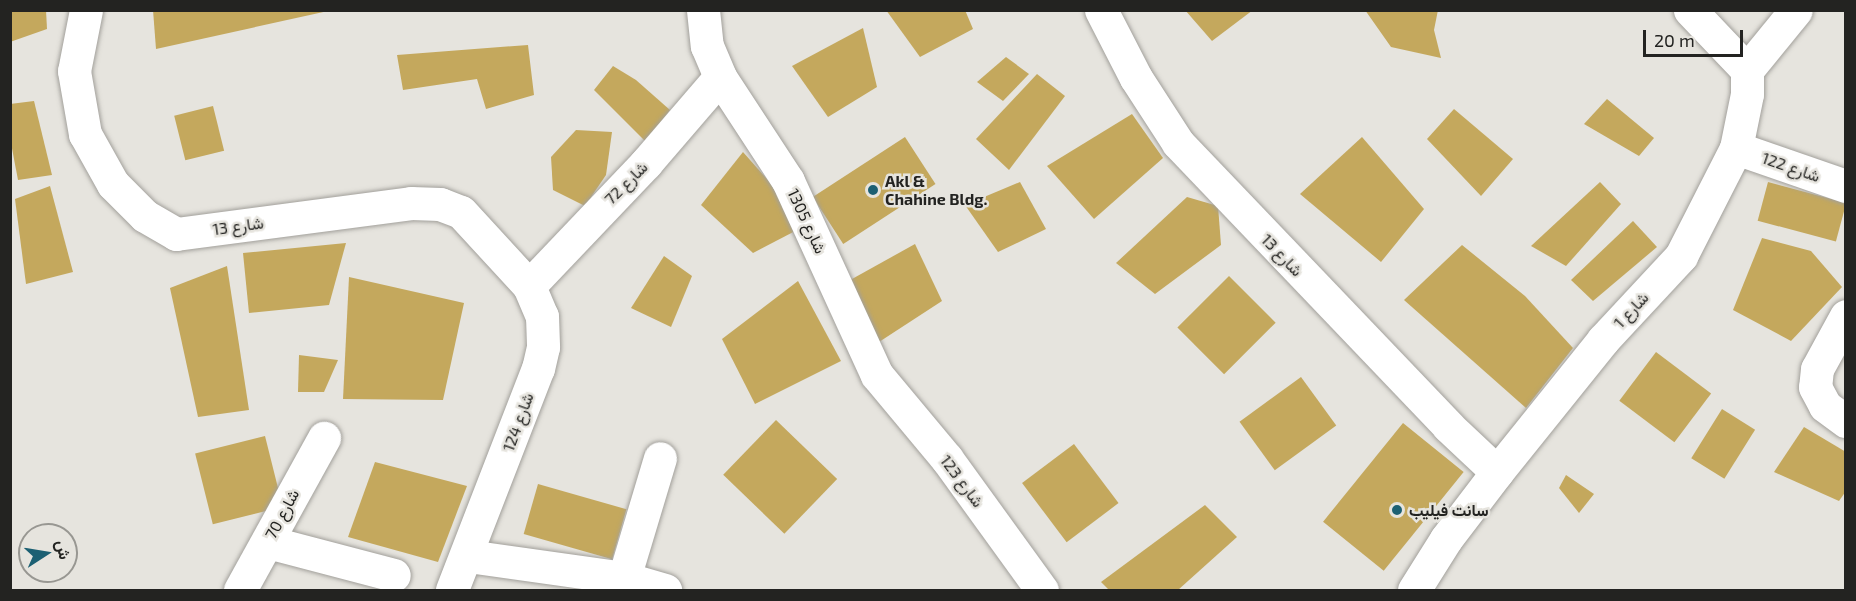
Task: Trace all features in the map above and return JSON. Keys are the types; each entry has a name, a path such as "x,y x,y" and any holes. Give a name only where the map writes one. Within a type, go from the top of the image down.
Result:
{"street":[{"path":"703,10 707,46 720,77"},
{"name":"شارع 13","path":"1101,10 1136,78 1178,143 1439,418 1497,472"},
{"path":"1690,10 1747,70 1796,10"},
{"name":"شارع 13","path":"86,11 74,71 85,134 113,184 145,216 176,234 411,203 440,204 461,212 529,286"},
{"name":"شارع 1","path":"1414,591 1446,539 1497,472 1603,340 1681,256 1737,148 1747,94 1747,70"},
{"name":"شارع 72","path":"529,286 646,163 720,77"},
{"name":"شارع 1305","path":"720,77 788,181 877,375"},
{"name":"شارع 122","path":"1737,148 1845,186"},
{"name":"شارع 124","path":"452,591 468,556 543,347 542,316 529,286"},
{"path":"1845,315 1817,369 1815,387 1825,406 1845,421"},
{"name":"شارع 123","path":"877,375 947,459 1042,591"},
{"name":"شارع 70","path":"240,591 324,438"},
{"path":"624,578 660,458"},
{"path":"268,542 394,575"},
{"path":"468,556 624,578 665,591"}],"building":[{"path":"10,10 46,10 47,29 10,42"},
{"path":"153,10 328,10 328,11 156,49"},
{"path":"886,10 965,10 973,29 920,57"},
{"path":"1185,10 1253,10 1212,41"},
{"path":"1365,10 1438,10 1434,30 1441,58 1391,47"},
{"path":"863,28 877,87 828,117 792,66"},
{"path":"528,45 534,95 486,109 477,79 403,90 397,55"},
{"path":"1006,57 1029,74 1003,101 977,82"},
{"path":"613,66 636,80 670,110 646,142 594,90"},
{"path":"1037,74 1065,96 1009,170 976,139"},
{"path":"1607,99 1654,138 1639,156 1584,124"},
{"path":"34,101 52,175 18,180 10,138 10,104"},
{"path":"213,106 224,151 185,160 174,116"},
{"path":"1454,109 1513,159 1481,196 1427,139"},
{"path":"1132,114 1163,158 1094,219 1047,166"},
{"path":"576,130 612,132 606,175 585,206 553,190 551,157"},
{"name":"Akl & Chahine Bldg.","path":"905,137 935,184 843,244 813,197"},
{"path":"1362,137 1424,209 1381,262 1300,194"},
{"path":"743,152 775,188 801,228 753,253 701,205"},
{"path":"1020,182 1046,229 998,252 965,205"},
{"path":"1600,182 1621,204 1566,266 1531,246"},
{"path":"1768,182 1846,203 1836,242 1758,221"},
{"path":"50,186 73,272 26,284 15,199"},
{"path":"1187,197 1218,206 1221,245 1155,294 1116,263"},
{"path":"1633,221 1657,247 1593,301 1571,280"},
{"path":"1762,238 1811,251 1842,287 1791,341 1733,310"},
{"path":"346,243 329,305 249,313 243,253"},
{"path":"915,244 942,301 879,342 843,284"},
{"path":"1462,245 1525,296 1573,348 1526,408 1404,300"},
{"path":"664,256 692,276 671,327 631,308"},
{"path":"227,266 249,410 198,417 170,288"},
{"path":"1229,276 1276,323 1224,374 1177,328"},
{"path":"349,277 464,303 443,400 343,399"},
{"path":"798,281 841,361 755,404 722,339"},
{"path":"1656,352 1711,394 1674,442 1619,401"},
{"path":"299,355 338,360 324,392 298,392"},
{"path":"1301,377 1336,426 1275,470 1240,422"},
{"path":"1722,409 1755,430 1724,479 1691,458"},
{"path":"776,420 837,479 784,534 723,475"},
{"path":"1403,423 1464,472 1384,571 1323,522"},
{"path":"1804,427 1846,452 1846,491 1839,501 1774,472"},
{"path":"265,436 283,507 213,524 195,453"},
{"path":"1074,444 1119,503 1067,542 1022,483"},
{"path":"375,462 467,486 438,562 348,537"},
{"path":"1566,475 1594,494 1579,513 1559,488"},
{"path":"538,484 626,509 612,559 524,534"},
{"path":"1205,505 1237,537 1178,590 1109,590 1101,582"}],"place":[{"name":"Akl & Chahine Bldg.","path":"873,190"},
{"name":"سانت فيليب","path":"1397,510"}]}
